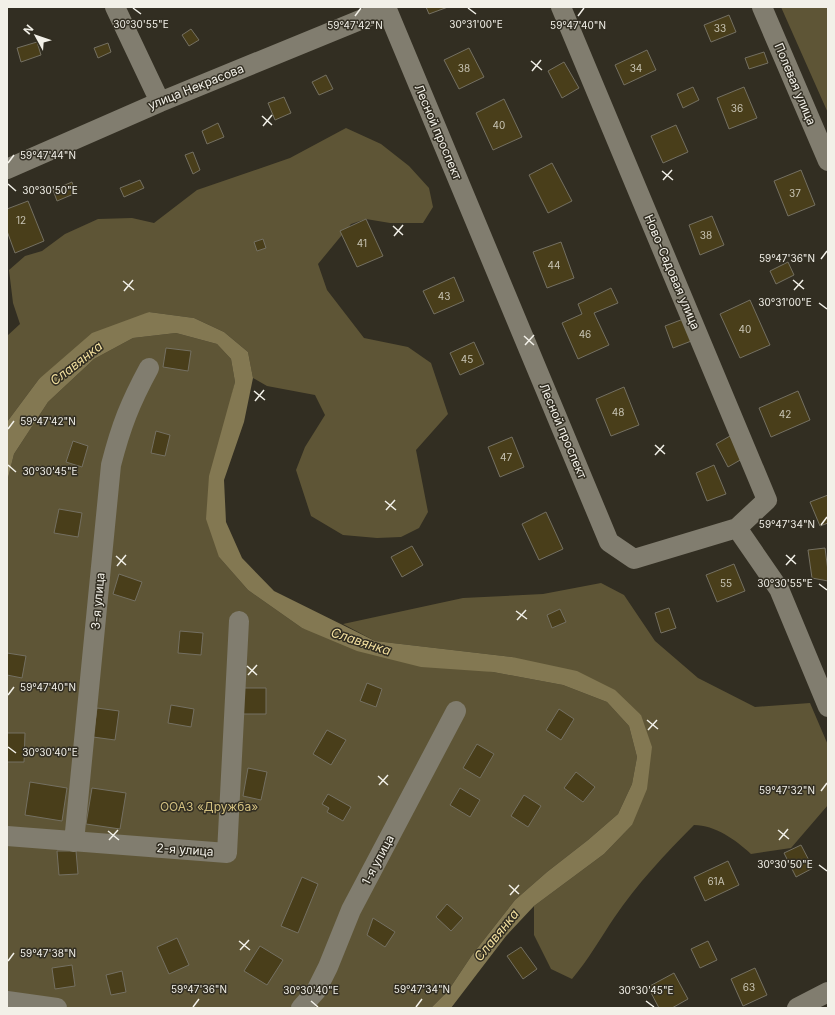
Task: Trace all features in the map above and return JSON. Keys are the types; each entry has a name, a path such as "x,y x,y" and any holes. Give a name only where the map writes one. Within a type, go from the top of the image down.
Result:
{"street":[{"path":"115,7 160,102"},
{"name":"Ново-Садовая улица","path":"561,7 767,500 737,528"},
{"name":"Полевая улица","path":"762,7 828,161"},
{"name":"улица Некрасова","path":"7,169 160,102 386,8"},
{"name":"Лесной проспект","path":"386,8 609,542 634,559 737,528"},
{"name":"3-я улица","path":"74,842 111,465 121,426 132,399 149,368"},
{"path":"737,528 779,589 822,685 828,707"},
{"name":"2-я улица","path":"7,836 227,853 239,621"},
{"name":"1-я улица","path":"301,1008 316,991 328,967 352,910 456,710"},
{"path":"797,1008 828,992"},
{"path":"7,1001 57,1008"}],"green space":[{"path":"781,7 828,7 828,113"},
{"path":"346,128 381,144 409,166 429,188 433,207 423,223 390,223 366,219 351,224 318,264 327,290 364,338 408,347 431,363 448,414 416,450 428,512 419,528 401,537 377,538 343,535 311,516 296,470 305,447 325,415 315,395 267,386 253,378 248,352 224,332 194,318 149,312 39,379 7,422 7,336 20,324 13,303 9,270 25,256 42,251 65,234 98,219 132,218 154,223 197,190 290,158"},
{"name":"ООАЗ «Дружба»","path":"176,333 217,344 231,359 235,382 227,416 219,557 248,590 302,628 493,672 563,685 607,702 629,726 637,757 632,784 618,814 515,900 472,955 448,991 431,1008 7,1008 7,482 14,454 48,402 94,359 133,338"},
{"path":"601,583 624,595 655,641 698,678 755,707 810,703 828,745 828,805 791,848 751,854 725,834 717,830 694,825 662,858 632,893 589,957 572,979 551,969 534,935 534,906 604,854 632,825 641,715 512,657 375,641 343,624 463,598 543,594"}],"water":[{"name":"Славянка","path":"149,312 194,318 224,332 248,352 253,378 244,422 224,480 226,522 242,558 274,591 375,641 512,657 577,671 615,690 641,715 652,747 647,789 632,825 604,854 534,906 506,936 451,1008 431,1008 448,991 472,955 515,900 618,814 632,784 637,757 629,726 607,702 563,685 493,672 421,667 357,651 302,628 248,590 219,557 206,519 209,476 235,382 231,359 217,344 176,333 133,338 94,359 48,402 14,454 7,482 7,422 39,379 92,333"}],"building":[{"path":"426,7 448,7 429,14"},
{"path":"729,15 736,32 711,42 704,25"},
{"path":"191,29 199,40 189,46 182,35"},
{"path":"37,42 41,55 21,62 17,48"},
{"path":"108,43 111,52 98,58 94,48"},
{"path":"469,48 484,77 459,89 444,60"},
{"path":"647,50 656,70 624,85 615,65"},
{"path":"764,52 768,63 749,69 745,58"},
{"path":"564,62 579,88 562,98 548,71"},
{"path":"326,75 333,89 319,95 312,82"},
{"path":"693,87 699,100 683,108 677,94"},
{"path":"744,87 757,118 729,129 717,98"},
{"path":"284,97 291,113 275,120 268,103"},
{"path":"504,99 522,137 493,150 476,113"},
{"path":"218,123 224,137 207,144 202,131"},
{"path":"676,125 688,152 663,163 651,136"},
{"path":"193,152 200,170 193,174 185,155"},
{"path":"552,163 572,201 548,213 529,175"},
{"path":"801,170 815,205 788,216 774,181"},
{"path":"140,180 144,188 124,197 120,188"},
{"path":"72,182 76,193 57,201 53,190"},
{"path":"28,201 44,241 15,253 7,231 7,209"},
{"path":"712,216 724,245 700,255 689,225"},
{"path":"366,219 383,256 357,267 340,231"},
{"path":"263,239 266,248 257,251 254,242"},
{"path":"561,242 574,278 547,288 533,252"},
{"path":"788,262 794,275 776,284 770,271"},
{"path":"454,277 464,301 434,314 423,291"},
{"path":"611,288 618,303 594,313 609,345 578,359 562,323 582,314 578,304"},
{"path":"750,300 770,345 740,358 720,314"},
{"path":"686,318 694,340 673,348 665,326"},
{"path":"474,342 484,364 460,375 450,353"},
{"path":"166,348 191,351 188,371 163,367"},
{"path":"624,387 639,425 611,436 596,399"},
{"path":"798,391 810,420 771,437 759,408"},
{"path":"156,431 170,435 165,456 151,453"},
{"path":"730,436 742,459 728,467 716,444"},
{"path":"512,437 524,467 500,477 488,447"},
{"path":"73,441 88,446 82,467 66,462"},
{"path":"714,465 726,494 707,501 696,473"},
{"path":"828,495 828,523 820,526 810,502"},
{"path":"59,509 82,513 78,537 54,533"},
{"path":"546,512 563,549 539,560 522,524"},
{"path":"412,546 423,565 402,577 391,557"},
{"path":"825,548 828,581 812,578 808,550"},
{"path":"734,564 745,591 717,602 706,575"},
{"path":"119,574 142,582 135,601 113,594"},
{"path":"669,608 676,628 661,633 655,613"},
{"path":"560,609 566,622 552,628 547,615"},
{"path":"180,631 203,633 201,655 178,653"},
{"path":"7,653 26,656 22,678 7,675"},
{"path":"367,683 382,689 376,707 360,701"},
{"path":"243,688 266,688 266,714 243,714"},
{"path":"171,705 194,709 191,727 168,723"},
{"path":"97,708 119,711 115,740 93,737"},
{"path":"559,709 574,719 561,740 546,730"},
{"path":"327,730 346,740 331,765 313,754"},
{"path":"7,733 25,733 24,762 7,762"},
{"path":"477,744 494,754 480,778 463,768"},
{"path":"248,768 267,772 261,800 243,796"},
{"path":"576,772 595,787 583,802 564,788"},
{"path":"30,782 67,788 62,821 25,815"},
{"path":"92,788 126,793 120,829 86,824"},
{"path":"460,788 480,800 470,817 450,805"},
{"path":"328,794 351,807 343,821 327,812 329,808 322,804"},
{"path":"524,795 541,806 528,827 511,816"},
{"path":"801,845 813,868 796,877 784,853"},
{"path":"57,851 76,851 78,874 59,875"},
{"path":"728,861 739,885 705,901 694,877"},
{"path":"302,877 318,884 298,933 281,926"},
{"path":"447,904 463,918 451,931 436,917"},
{"path":"373,918 395,932 385,947 367,935"},
{"path":"177,938 189,965 169,974 157,947"},
{"path":"708,941 717,960 700,968 691,949"},
{"path":"260,946 283,960 267,985 244,971"},
{"path":"521,947 537,969 523,979 507,956"},
{"path":"72,965 75,986 55,989 52,968"},
{"path":"755,968 767,995 743,1006 731,979"},
{"path":"122,971 126,992 111,995 106,975"},
{"path":"674,973 688,999 672,1008 659,1008 648,987"}]}
